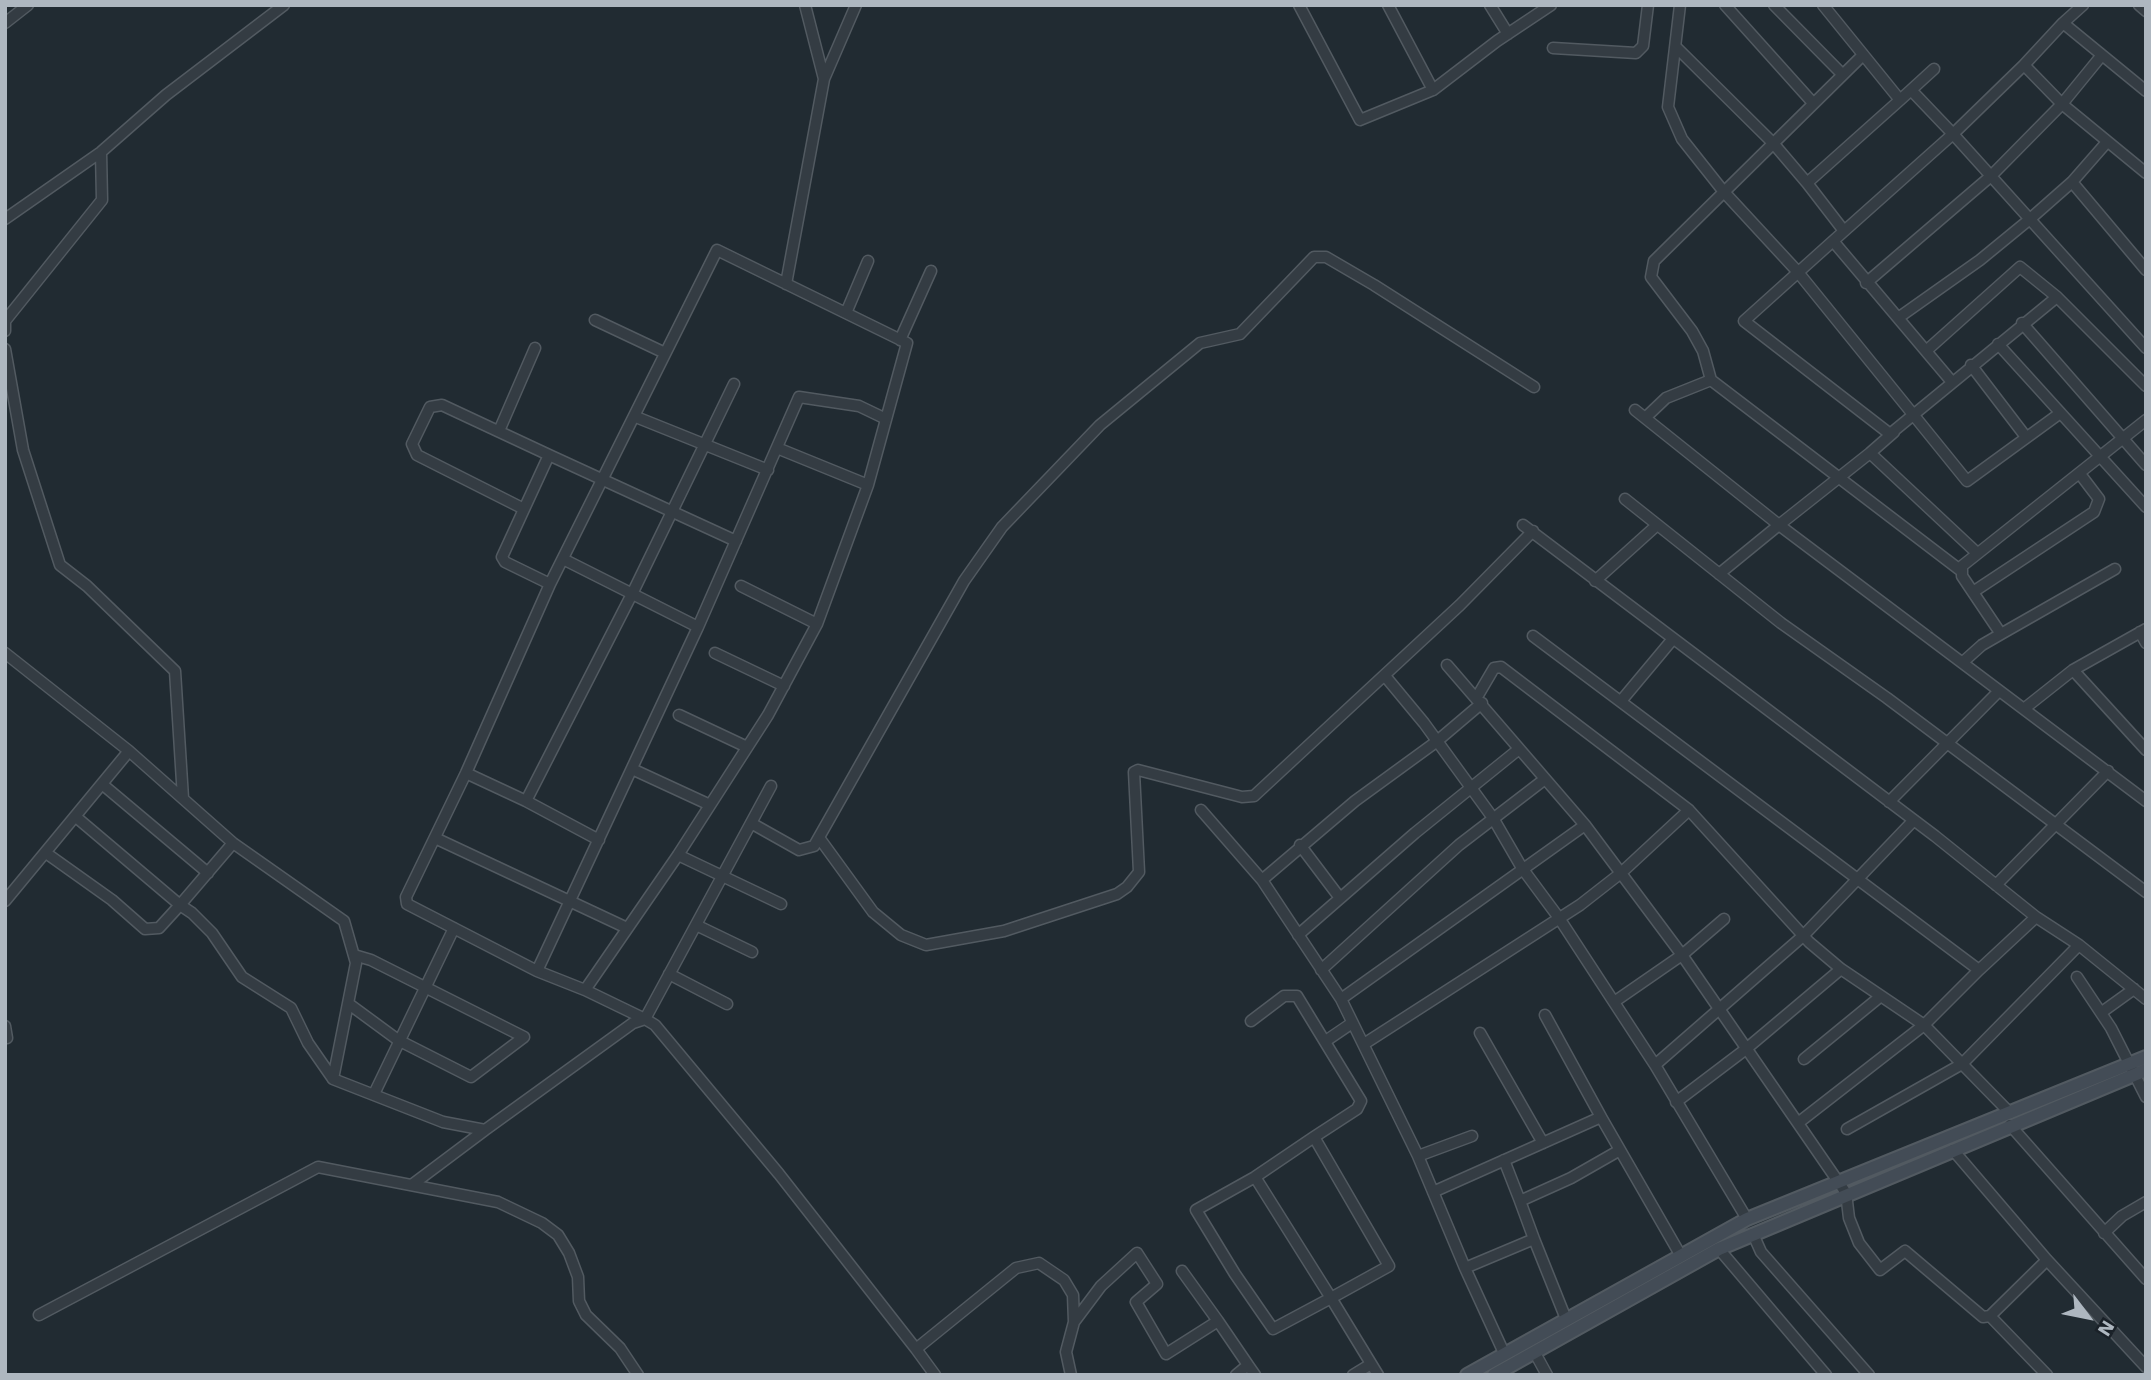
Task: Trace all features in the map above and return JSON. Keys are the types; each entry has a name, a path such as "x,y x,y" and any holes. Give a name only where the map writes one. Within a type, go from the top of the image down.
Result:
{"main road":[{"path":"1503,1373 1718,1249 1842,1188 2136,1069 2146,1057"},
{"path":"1466,1375 1747,1219 1953,1150 2010,1119"}],"street":[{"path":"5,23 28,5"},
{"path":"5,219 101,152 166,95 284,5"},
{"path":"804,5 824,79"},
{"path":"786,284 824,79 856,5"},
{"path":"1299,5 1360,120 1433,90 1551,5"},
{"path":"1388,5 1433,90"},
{"path":"1490,5 1508,34"},
{"path":"1553,48 1636,53 1643,46 1648,5"},
{"path":"1680,5 1668,107 1682,139 1724,192 1797,271 1967,481 2059,414"},
{"path":"1725,5 1813,103"},
{"path":"1774,5 1842,74"},
{"path":"1823,5 1900,100"},
{"path":"2057,297 1889,434 1744,321 1953,134 2083,5"},
{"path":"2139,5 2146,11"},
{"path":"2063,23 2146,90"},
{"path":"1675,47 1773,144 1844,231"},
{"path":"1866,283 1991,176 2062,104 2102,55"},
{"path":"1862,56 1683,230 1651,269 1654,283 1692,331 1703,351 1711,380 1960,570 2001,634"},
{"path":"2024,65 2062,104 2146,173"},
{"path":"1807,183 1934,69"},
{"path":"1912,90 2146,348"},
{"path":"1898,318 1980,260 2030,219 2072,182 2107,142"},
{"path":"5,331 5,321 102,200 101,152"},
{"path":"2072,182 2146,270"},
{"path":"1833,241 1952,382"},
{"path":"585,990 710,806 783,686 817,624 868,485 906,343 718,250 550,584 466,773 406,897 407,904 537,971 585,990 655,1025 779,1174 935,1375"},
{"path":"751,823 799,850 807,850 820,839 964,581 1002,527 1100,425 1200,343 1240,334 1314,257 1332,260 1534,387"},
{"path":"846,313 868,261"},
{"path":"1926,351 2020,267 2057,297 2146,386"},
{"path":"900,340 932,271"},
{"path":"595,320 665,353"},
{"path":"2022,323 2146,465"},
{"path":"1998,344 2146,507"},
{"path":"499,431 535,348"},
{"path":"5,349 23,450 60,565 87,586 175,671 183,799"},
{"path":"1971,365 2026,437"},
{"path":"1645,418 1666,398 1711,380"},
{"path":"526,801 634,592 734,384"},
{"path":"537,971 698,627 799,397 859,407 884,418"},
{"path":"524,509 417,455 412,444 430,407 435,404 499,431 600,481 736,541"},
{"path":"1635,410 1779,525 2146,801"},
{"path":"1719,574 1870,453 1912,415"},
{"path":"636,417 768,470"},
{"path":"1960,570 1977,552 2146,420"},
{"path":"777,448 868,485"},
{"path":"1870,453 1977,552"},
{"path":"549,455 502,557 505,562 550,584"},
{"path":"1973,592 2094,512 2099,499 2080,474"},
{"path":"1625,499 1780,623 2146,892"},
{"path":"1523,525 1914,820 2036,917 2079,945 2146,999"},
{"path":"1595,581 1656,526"},
{"path":"820,839 873,912 915,943 926,945 1004,932 1117,894 1134,880 1139,872 1134,772 1138,770 1242,797 1254,796 1385,676 1533,531"},
{"path":"564,559 634,592 698,627"},
{"path":"1963,662 1982,645 2115,569"},
{"path":"741,586 817,624"},
{"path":"2025,708 2073,670 2143,631 2146,643"},
{"path":"1533,636 1979,971"},
{"path":"1621,701 1672,640"},
{"path":"5,653 129,751 233,843 344,921 356,962 333,1079"},
{"path":"715,653 783,686"},
{"path":"1447,665 1480,700 1585,825 1682,955 1842,1188 1849,1218 1859,1243 1880,1270 1905,1251 1979,1315 1990,1316 2047,1375"},
{"path":"1262,880 1300,845 1436,742 1480,700 1494,668 1500,667 1689,810 1803,936 1841,969 1924,1025 1962,1063 2104,1233 2146,1279"},
{"path":"2073,670 2146,750"},
{"path":"1385,676 1409,703 1493,818 1522,868 1559,918 1655,1065 1747,1219"},
{"path":"1889,802 1999,691"},
{"path":"679,715 747,747"},
{"path":"1298,935 1520,749"},
{"path":"5,901 129,751"},
{"path":"632,769 710,806"},
{"path":"1996,885 2108,771"},
{"path":"466,773 599,840"},
{"path":"1321,970 1459,845 1545,779"},
{"path":"102,784 208,873"},
{"path":"413,1184 633,1023 645,1019 771,786"},
{"path":"1202,810 1262,880 1341,999 1418,1156 1504,1353"},
{"path":"1364,1044 1559,918 1622,873 1689,810"},
{"path":"76,817 212,933 242,977 291,1009 308,1044 333,1079 443,1122 485,1130"},
{"path":"1655,1065 1803,936 1914,820"},
{"path":"1341,999 1585,825"},
{"path":"435,838 627,928"},
{"path":"46,853 112,900 145,929 159,928 233,843"},
{"path":"1300,845 1340,898"},
{"path":"678,855 781,904"},
{"path":"1798,1123 1924,1025 2036,917"},
{"path":"1614,1002 1682,955 1724,919"},
{"path":"696,925 752,953"},
{"path":"374,1094 454,928"},
{"path":"1847,1129 1962,1063 2079,945"},
{"path":"349,1004 398,1040 471,1077 524,1037 372,960 354,955"},
{"path":"1676,1102 1746,1049 1841,969"},
{"path":"669,974 727,1004"},
{"path":"2077,977 2102,1012 2136,1069 2146,1097"},
{"path":"2102,1012 2134,989"},
{"path":"1251,1021 1284,996 1292,994 1305,1005 1361,1101 1357,1109 1314,1137 1255,1177 1196,1210 1273,1329 1388,1266 1314,1137"},
{"path":"1804,1059 1881,996"},
{"path":"1545,1015 1681,1256"},
{"path":"1326,1040 1352,1023"},
{"path":"5,1026 7,1038"},
{"path":"1480,1033 1543,1143"},
{"path":"1433,1192 1601,1117"},
{"path":"1418,1156 1472,1136"},
{"path":"1520,1201 1572,1178 1620,1150"},
{"path":"1953,1150 2047,1260 2146,1367"},
{"path":"1504,1160 1566,1319"},
{"path":"39,1315 318,1167 498,1202 542,1223 558,1235 578,1277 579,1301 586,1315 620,1348 638,1375"},
{"path":"1255,1177 1378,1375"},
{"path":"2104,1233 2122,1216 2146,1202"},
{"path":"1753,1234 1761,1252 1869,1375"},
{"path":"1465,1268 1534,1239"},
{"path":"1718,1249 1826,1375"},
{"path":"1074,1322 1101,1286 1137,1253 1157,1284 1136,1302 1166,1354 1219,1321"},
{"path":"1990,1316 2047,1260"},
{"path":"916,1349 1016,1268 1029,1262 1050,1268 1065,1280 1073,1295 1074,1322 1066,1352 1071,1375"},
{"path":"1182,1271 1255,1375"},
{"path":"1535,1353 1547,1375"},
{"path":"1353,1375 1371,1364"},
{"path":"1236,1375 1248,1365"}]}
